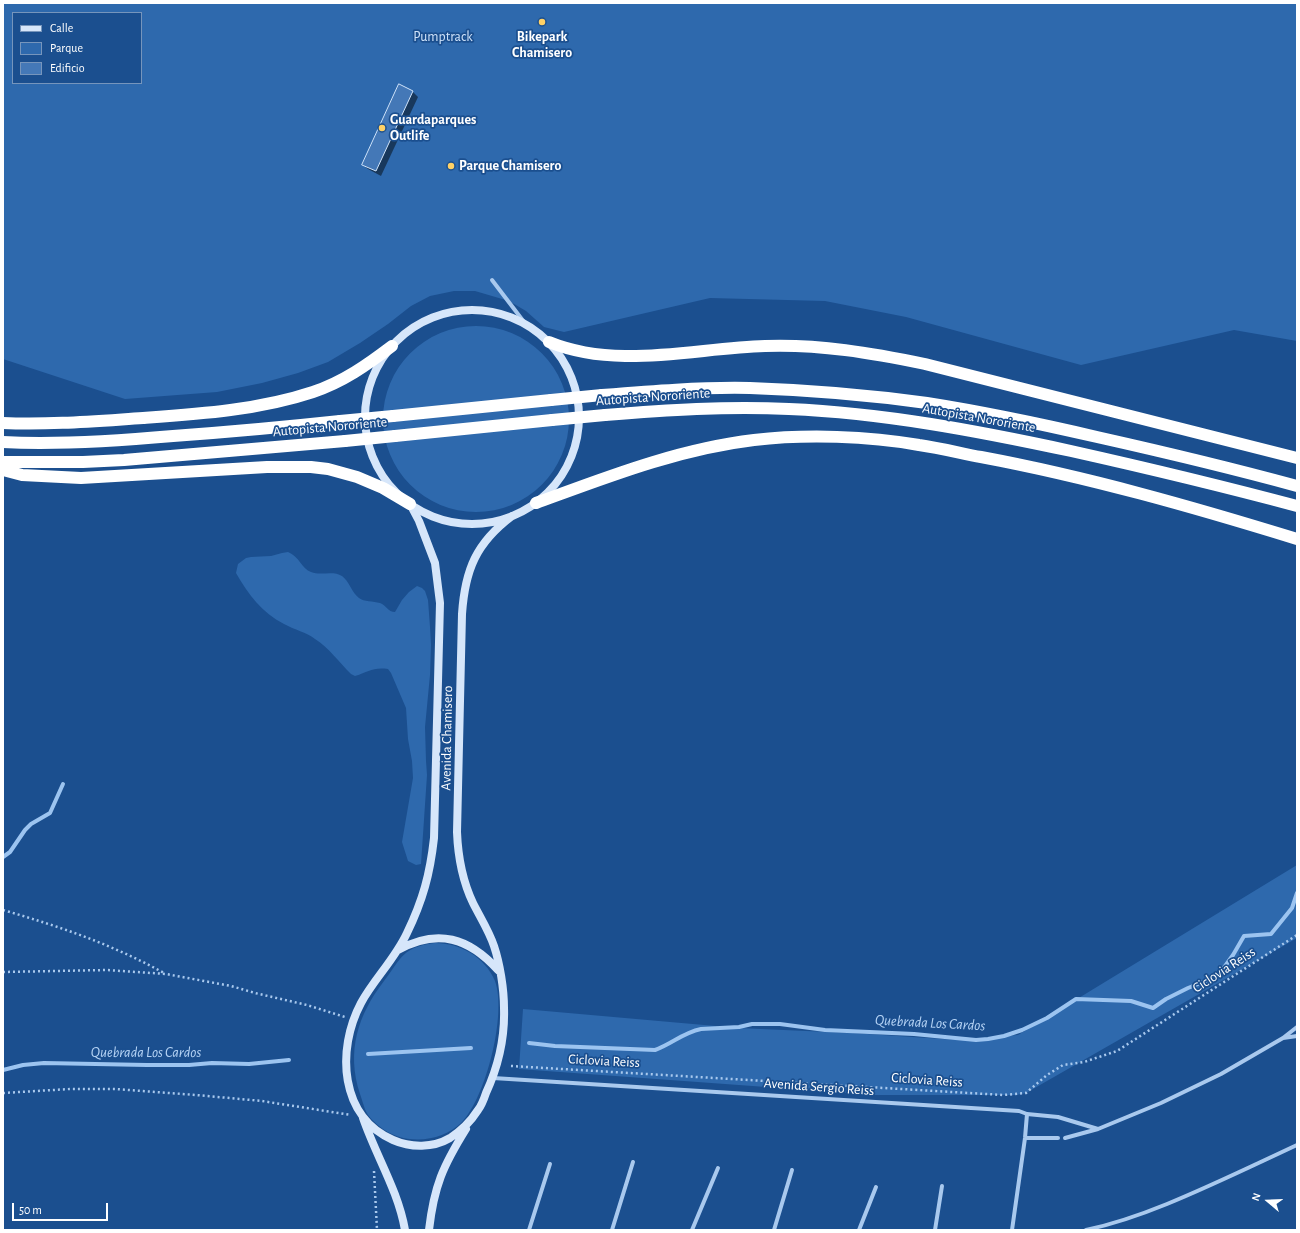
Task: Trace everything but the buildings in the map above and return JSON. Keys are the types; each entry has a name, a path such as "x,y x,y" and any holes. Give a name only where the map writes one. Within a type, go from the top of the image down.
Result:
{"highway":[{"path":"549,342 575,350 607,356 644,356 742,347 784,345 812,346 871,353 932,366 1297,458"},
{"path":"3,423 52,424 141,418 207,413 267,404 314,392 337,382 364,367 392,346"},
{"name":"Autopista Nororiente","path":"3,442 29,443 100,441 192,435 602,395 684,389 750,388 833,393 900,400 968,410 1201,461 1297,486"},
{"name":"Autopista Nororiente","path":"3,462 76,462 124,460 345,441 605,414 678,409 759,408 822,411 907,420 1013,438 1191,478 1297,506"},
{"path":"536,503 672,456 756,440 835,437 918,444 1050,471 1140,494 1297,539"},
{"path":"3,470 22,476 81,478 267,467 311,467 328,469 357,477 383,488 410,504"}],"street":[{"path":"492,280 524,322"},
{"path":"461,310 488,311 509,316 524,322 549,342 560,354 574,384 578,400 579,417 578,434 568,465 548,492 536,503 512,516 495,522 477,524 460,523 436,518 410,504 398,495 388,484 380,471 371,451 366,429 365,414 370,385 383,358 392,346 412,328 430,318 461,310"},
{"name":"Avenida Chamisero","path":"410,504 419,521 435,563 440,602 434,828 431,862 424,892 413,920 398,950 366,994 354,1019 348,1038 347,1068 350,1090 357,1108 363,1117 381,1134 395,1141 421,1146 435,1144 446,1140 465,1127 474,1116"},
{"name":"Avenida Chamisero","path":"429,1230 434,1195 440,1176 453,1149 479,1109 493,1078 501,1044 504,1020 503,995 494,946 464,879 458,849 457,832 462,614 466,581 476,556 498,527 512,516"},
{"name":"Avenida Chamisero","path":"398,950 420,940 433,938 453,939 476,950 486,957 499,970"},
{"path":"1065,1138 1098,1129 1161,1103 1221,1074 1283,1038 1297,1026"},
{"path":"1283,1038 1297,1036"},
{"name":"Avenida Sergio Reiss","path":"493,1078 1019,1111 1026,1114 1058,1117 1098,1129"},
{"path":"1012,1230 1025,1138 1026,1114"},
{"name":"Avenida Chamisero","path":"363,1117 371,1141 398,1200 405,1230"},
{"path":"1025,1138 1058,1138"},
{"path":"1086,1230 1108,1226 1191,1194 1297,1146"},
{"path":"612,1230 633,1162"},
{"path":"528,1230 550,1164"},
{"path":"692,1230 718,1168"},
{"path":"774,1230 792,1170"},
{"path":"935,1230 942,1186"},
{"path":"859,1230 876,1187"}],"path":[{"path":"3,910 60,927 90,938 126,953 166,974"},
{"name":"Ciclovia Reiss","path":"511,1066 1003,1095 1026,1093 1047,1075 1064,1065 1084,1062 1117,1051 1297,935"},
{"path":"3,972 107,970 166,974 231,986 307,1005 332,1013"},
{"path":"3,1093 70,1089 116,1089 262,1101 363,1117"},
{"path":"374,1166 377,1230"}],"green space":[{"name":"Pumptrack","path":"3,3 1297,3 1297,341 1234,330 1081,365 906,317 825,301 710,298 564,332 544,327 526,311 509,301 475,291 454,291 430,296 411,306 360,343 328,362 298,373 262,383 217,392 125,399 3,359"},
{"path":"467,326 485,326 512,333 528,342 542,353 553,367 562,383 569,410 569,428 562,455 553,471 542,485 528,496 512,505 485,512 467,512 449,508 432,501 417,491 404,478 394,463 387,446 383,428 383,410 387,392 394,375 404,360 417,347 432,337 449,330"},
{"path":"288,552 295,556 305,568 311,572 335,573 342,576 359,598 366,601 380,603 393,612 395,612 409,592 417,586 425,591 428,600 431,645 425,727 427,775 421,864 416,865 408,861 402,842 413,778 412,761 408,739 406,708 391,673 388,669 374,669 355,676 351,674 320,643 308,635 276,620 262,609 245,588 236,573 238,564 246,558 271,556"},
{"path":"1297,865 1297,938 1026,1093 1016,1095 876,1095 519,1069 523,1009 738,1028 852,1033 958,1040 1018,1035"},
{"path":"435,943 454,946 471,953 491,972 495,981 498,996 496,1034 492,1054 479,1094 471,1110 462,1122 444,1134 433,1138 410,1139 399,1137 379,1126 366,1112 356,1078 354,1063 355,1048 361,1020 367,1007 400,959 404,954 416,947"}],"waterway":[{"path":"3,857 10,852 31,824 50,813 63,784"},
{"name":"Quebrada Los Cardos","path":"529,1043 555,1046 655,1050 701,1029 739,1027 752,1024 780,1024 825,1030 914,1034 976,1040 1004,1036 1022,1030 1047,1018 1076,999 1131,1001 1153,1008 1166,999 1188,988 1218,976 1244,936 1271,934 1292,908 1297,893"},
{"name":"Quebrada Los Cardos","path":"368,1054 471,1048"},
{"name":"Quebrada Los Cardos","path":"3,1070 23,1065 44,1063 189,1065 212,1063 249,1064 289,1060"}],"place":[{"name":"Bikepark Chamisero","path":"542,22"},
{"name":"Guardaparques Outlife","path":"382,128"},
{"name":"Parque Chamisero","path":"451,166"}]}
